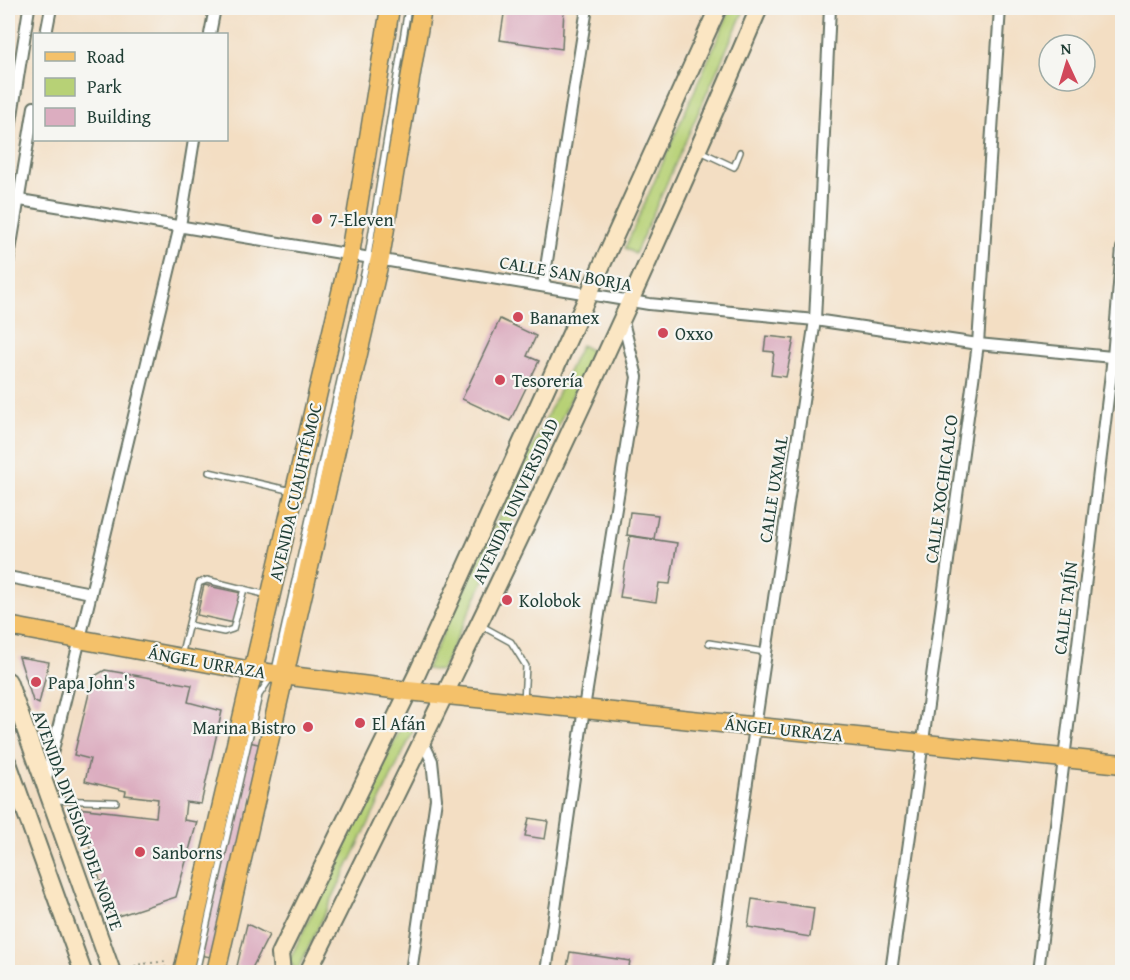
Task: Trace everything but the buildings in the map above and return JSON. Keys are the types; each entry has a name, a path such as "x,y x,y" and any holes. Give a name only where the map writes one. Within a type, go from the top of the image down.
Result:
{"main road":[{"name":"AVENIDA CUAUHTÉMOC","path":"183,972 252,671 296,492 366,256 390,8"},
{"name":"AVENIDA CUAUHTÉMOC","path":"216,972 366,256 422,8"},
{"name":"AVENIDA UNIVERSIDAD","path":"282,972 280,954 408,691 718,8"},
{"name":"AVENIDA UNIVERSIDAD","path":"308,972 423,742 622,318 699,151 759,8"},
{"name":"ÁNGEL URRAZA","path":"8,626 252,671 408,691 1122,764"},
{"name":"AVENIDA DIVISIÓN DEL NORTE","path":"8,681 112,972"},
{"path":"8,763 83,972"}],"street":[{"path":"8,141 30,8"},
{"path":"46,33 51,8"},
{"path":"210,33 214,8"},
{"path":"543,286 587,8"},
{"name":"CALLE UXMAL","path":"719,972 815,320 830,8"},
{"name":"CALLE XOCHICALCO","path":"891,972 978,344 1000,8"},
{"path":"8,263 33,113"},
{"path":"47,793 90,593 180,226 194,141"},
{"name":"CALLE SAN BORJA","path":"8,198 629,300 815,320 978,344 1118,357"},
{"name":"CALLE TAJÍN","path":"1038,972 1063,758 1118,357 1122,248"},
{"path":"546,972 584,708 637,377 622,318"},
{"path":"8,577 90,593"},
{"path":"411,972 436,799 432,761 423,742"}],"lane":[{"path":"366,256 408,8"},
{"path":"699,151 734,166 740,152"},
{"path":"209,472 296,492"},
{"path":"181,658 199,583 207,580 271,595"},
{"path":"189,625 224,632 233,629 244,589"},
{"path":"478,625 512,642 526,666 524,703"},
{"path":"709,643 765,651"},
{"path":"196,972 259,695 279,674"},
{"path":"211,972 279,674"},
{"path":"47,793 116,802"}],"path":[{"path":"138,972 135,965 168,960 170,967 159,969"}],"green space":[{"path":"731,8 745,8 635,254 625,248"},
{"path":"581,345 593,352 441,671 426,669"},
{"path":"407,715 413,732 297,971 289,961"}],"place":[{"name":"7-Eleven","path":"317,219"},
{"name":"Banamex","path":"518,317"},
{"name":"Oxxo","path":"663,333"},
{"name":"Tesorería","path":"500,380"},
{"name":"Kolobok","path":"507,600"},
{"name":"Papa John's","path":"36,682"},
{"name":"El Afán","path":"360,723"},
{"name":"Marina Bistro","path":"308,727"},
{"name":"Sanborns","path":"140,852"}]}
